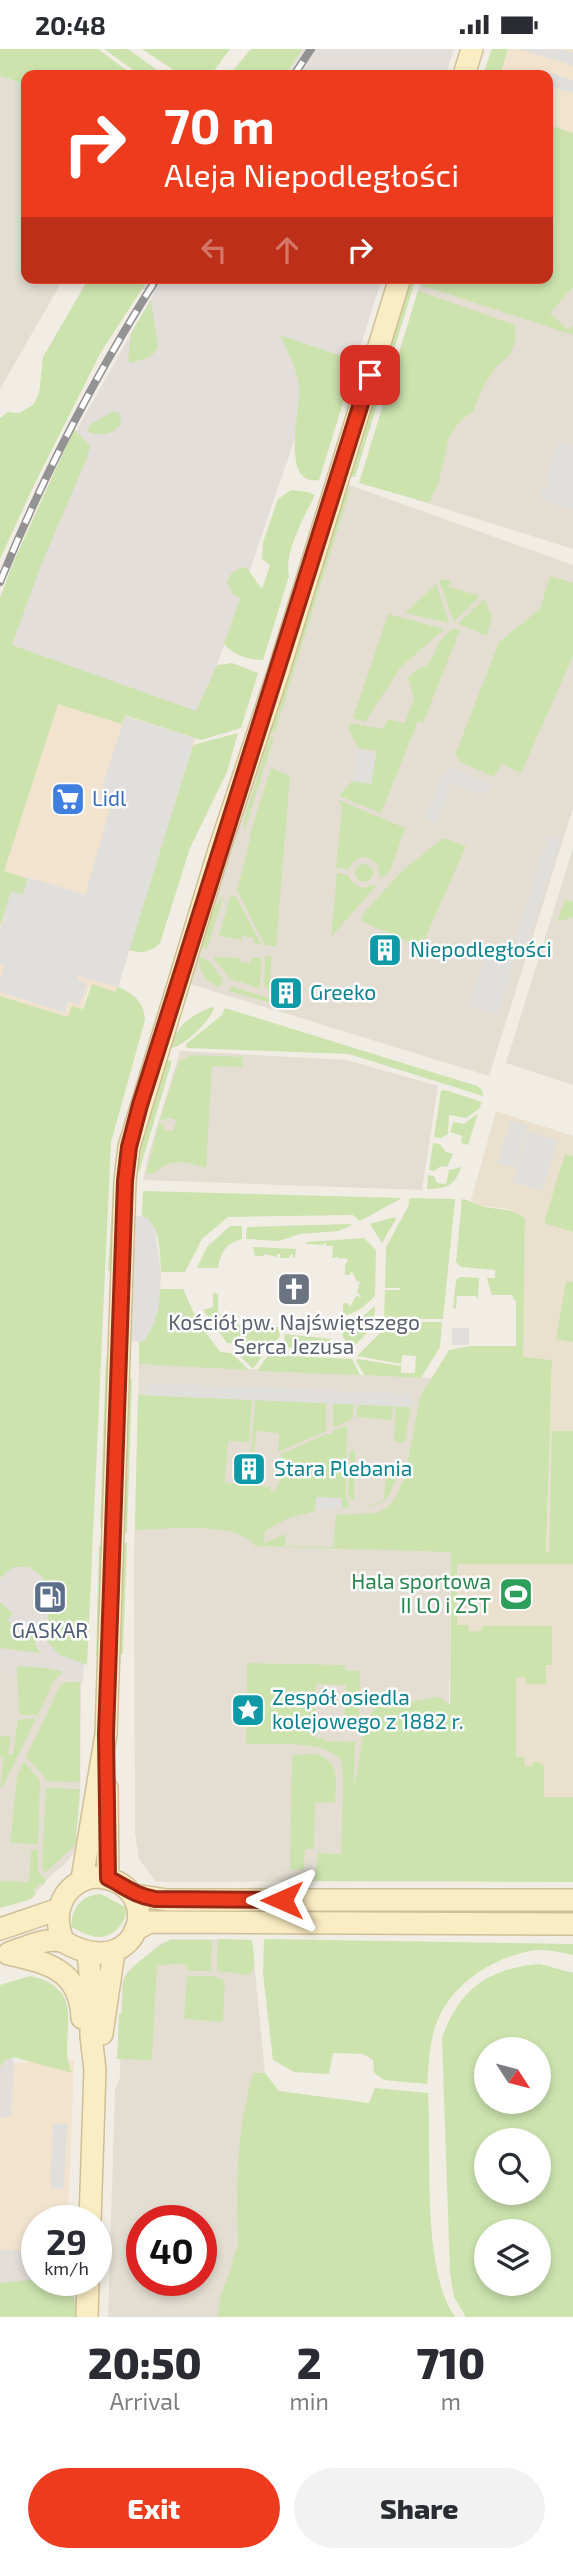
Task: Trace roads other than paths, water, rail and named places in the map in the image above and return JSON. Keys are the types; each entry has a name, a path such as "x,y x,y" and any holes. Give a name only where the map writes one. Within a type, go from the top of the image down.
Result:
{"street":[{"path":"466,70 472,49"},
{"path":"108,1878 106,1734 125,1181 129,1147 219,850 279,670 398,284"},
{"path":"82,1879 106,1734"},
{"path":"64,1942 60,1933 59,1909 63,1897 82,1879 94,1877 108,1878 135,1895 167,1900 573,1900"},
{"path":"4,1955 41,1942 58,1940 88,1954 114,1952 130,1941 135,1930 139,1910 135,1895"},
{"path":"0,1929 59,1909"},
{"path":"135,1930 150,1922 573,1924"},
{"path":"95,2070 114,1952"},
{"path":"88,1954 95,2070 91,2205"},
{"path":"4,1955 47,1964 70,1980 79,1995 82,2018 91,2036"},
{"path":"87,2317 88,2296"}],"railway":[{"path":"297,70 311,49"},
{"path":"0,582 34,503 72,426 153,284"}],"place":[{"name":"Lidl","path":"68,799"},
{"name":"Niepodległości","path":"385,950"},
{"name":"Greeko","path":"286,993"},
{"name":"Kościół pw. Najświętszego Serca Jezusa","path":"294,1289"},
{"name":"Stara Plebania","path":"249,1469"},
{"name":"Hala sportowa II LO i ZST","path":"516,1594"},
{"name":"GASKAR","path":"50,1597"},
{"name":"Zespół osiedla kolejowego z 1882 r.","path":"248,1710"}]}
